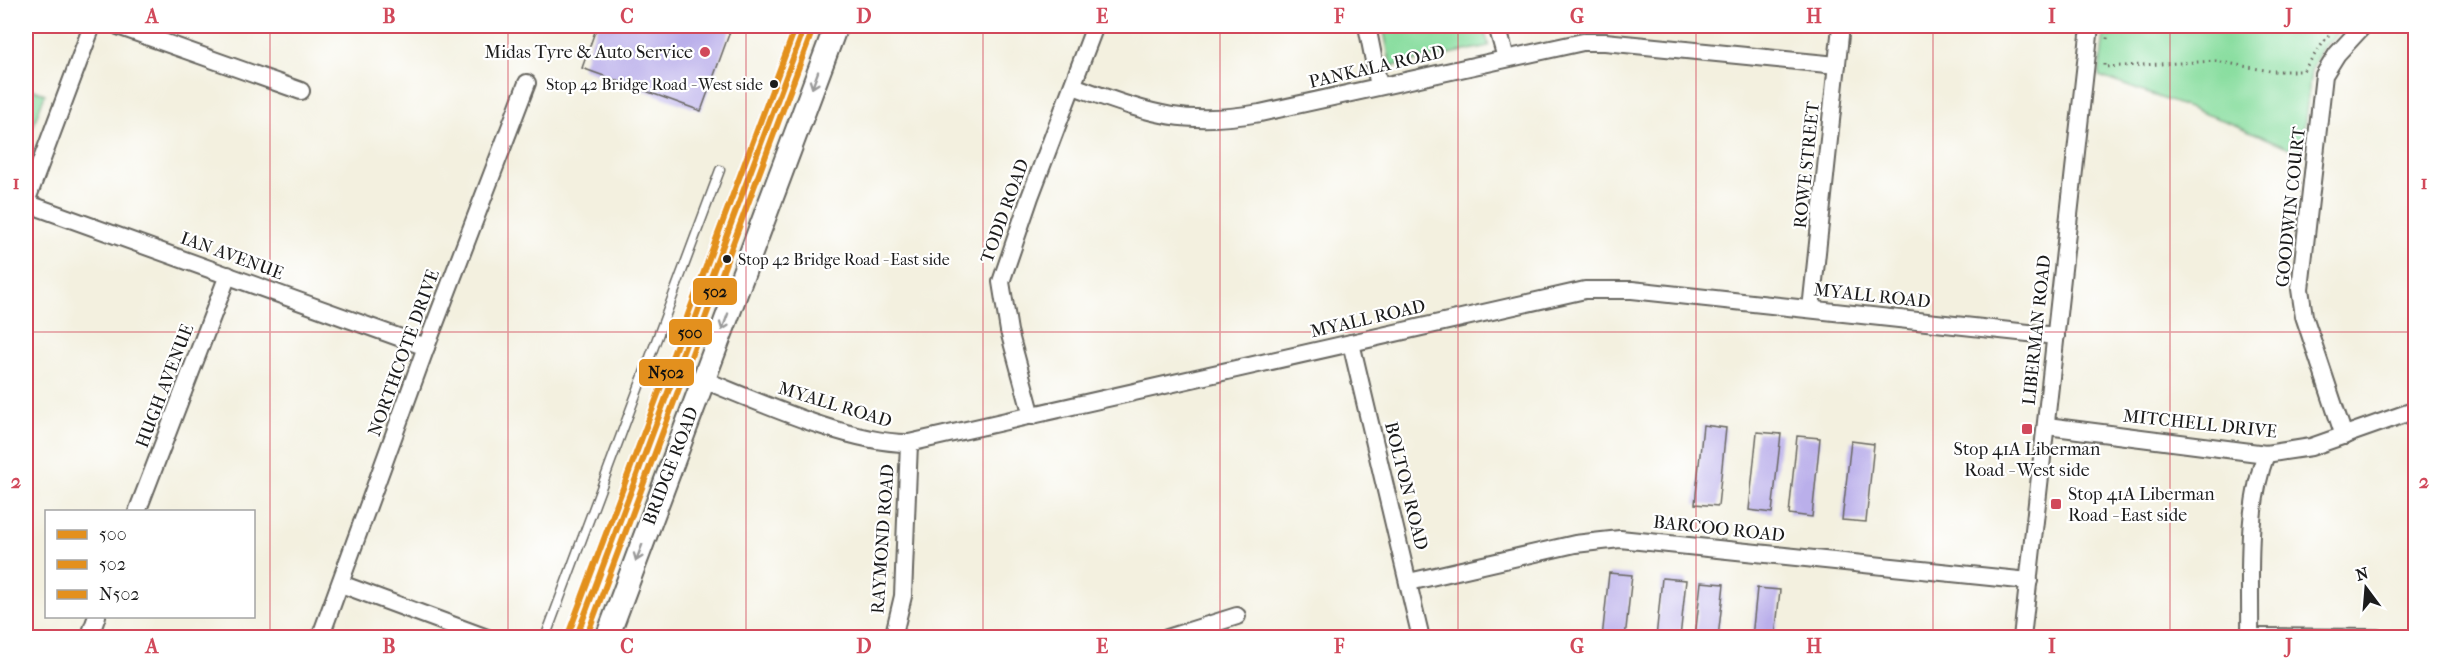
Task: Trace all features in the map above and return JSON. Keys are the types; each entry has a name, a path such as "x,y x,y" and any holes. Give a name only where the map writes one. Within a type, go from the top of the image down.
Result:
{"main road":[{"name":"BRIDGE ROAD","path":"576,638 805,26"},
{"name":"BRIDGE ROAD","path":"607,638 836,26"},
{"path":"676,370 704,380"}],"street":[{"path":"26,202 92,26"},
{"path":"118,26 301,91"},
{"name":"TODD ROAD","path":"1032,416 1009,331 1001,282 1029,197 1095,26"},
{"path":"1367,26 1379,86"},
{"path":"1497,26 1506,58"},
{"name":"ROWE STREET","path":"1811,309 1842,26"},
{"name":"LIBERMAN ROAD","path":"2022,638 2090,26"},
{"name":"GOODWIN COURT","path":"2344,436 2304,316 2300,289 2323,82 2331,62 2363,26"},
{"name":"PANKALA ROAD","path":"1073,86 1150,113 1201,120 1260,113 1570,44 1605,42 1837,65"},
{"name":"NORTHCOTE DRIVE","path":"321,638 426,347 527,83"},
{"name":"IAN AVENUE","path":"26,202 426,347"},
{"name":"HUGH AVENUE","path":"138,510 228,275"},
{"name":"MYALL ROAD","path":"704,380 861,437 889,443 909,443 1585,290 1632,291 2056,336"},
{"name":"BOLTON ROAD","path":"1351,343 1421,638"},
{"name":"MITCHELL DRIVE","path":"2047,426 2266,454 2296,450 2344,436 2415,410"},
{"name":"RAYMOND ROAD","path":"893,638 903,596 909,443"},
{"path":"2266,454 2258,481 2254,508 2250,637 2377,638"},
{"name":"BARCOO ROAD","path":"1409,582 1575,544 1620,539 2029,581"},
{"path":"341,584 487,638"},
{"path":"1167,638 1237,616"},
{"path":"89,638 96,618"}],"lane":[{"path":"545,638 720,170"}],"path":[{"path":"2106,46 2109,26"},
{"path":"2105,57 2104,67 2216,61 2270,71 2303,71 2335,26"}],"green space":[{"path":"1383,26 1483,26 1489,46 1391,66"},
{"path":"2105,26 2344,26 2321,50 2311,71 2301,153 2228,122 2099,76"},
{"path":"26,87 45,94 26,145"}],"building":[{"path":"597,26 732,26 701,111 582,68"},
{"path":"1703,425 1726,428 1718,506 1695,504"},
{"path":"1757,432 1781,434 1772,513 1749,510"},
{"path":"1797,436 1820,438 1812,517 1789,514"},
{"path":"1851,441 1874,444 1866,522 1842,520"},
{"path":"1609,573 1632,575 1625,638 1602,638"},
{"path":"1662,578 1686,580 1680,638 1656,638"},
{"path":"1701,582 1724,584 1718,638 1695,638"},
{"path":"1757,588 1780,590 1775,638 1752,638"}],"transit line":[{"name":"N502","path":"568,635 796,26"},
{"name":"500","path":"576,638 805,26"},
{"name":"502","path":"586,638 813,29"}],"place":[{"name":"Midas Tyre & Auto Service","path":"705,52"},
{"name":"Stop 42 Bridge Road - West side","path":"774,84"},
{"name":"Stop 42 Bridge Road - East side","path":"727,259"},
{"name":"Stop 41A Liberman Road - West side","path":"2027,429"},
{"name":"Stop 41A Liberman Road - East side","path":"2056,504"}]}
